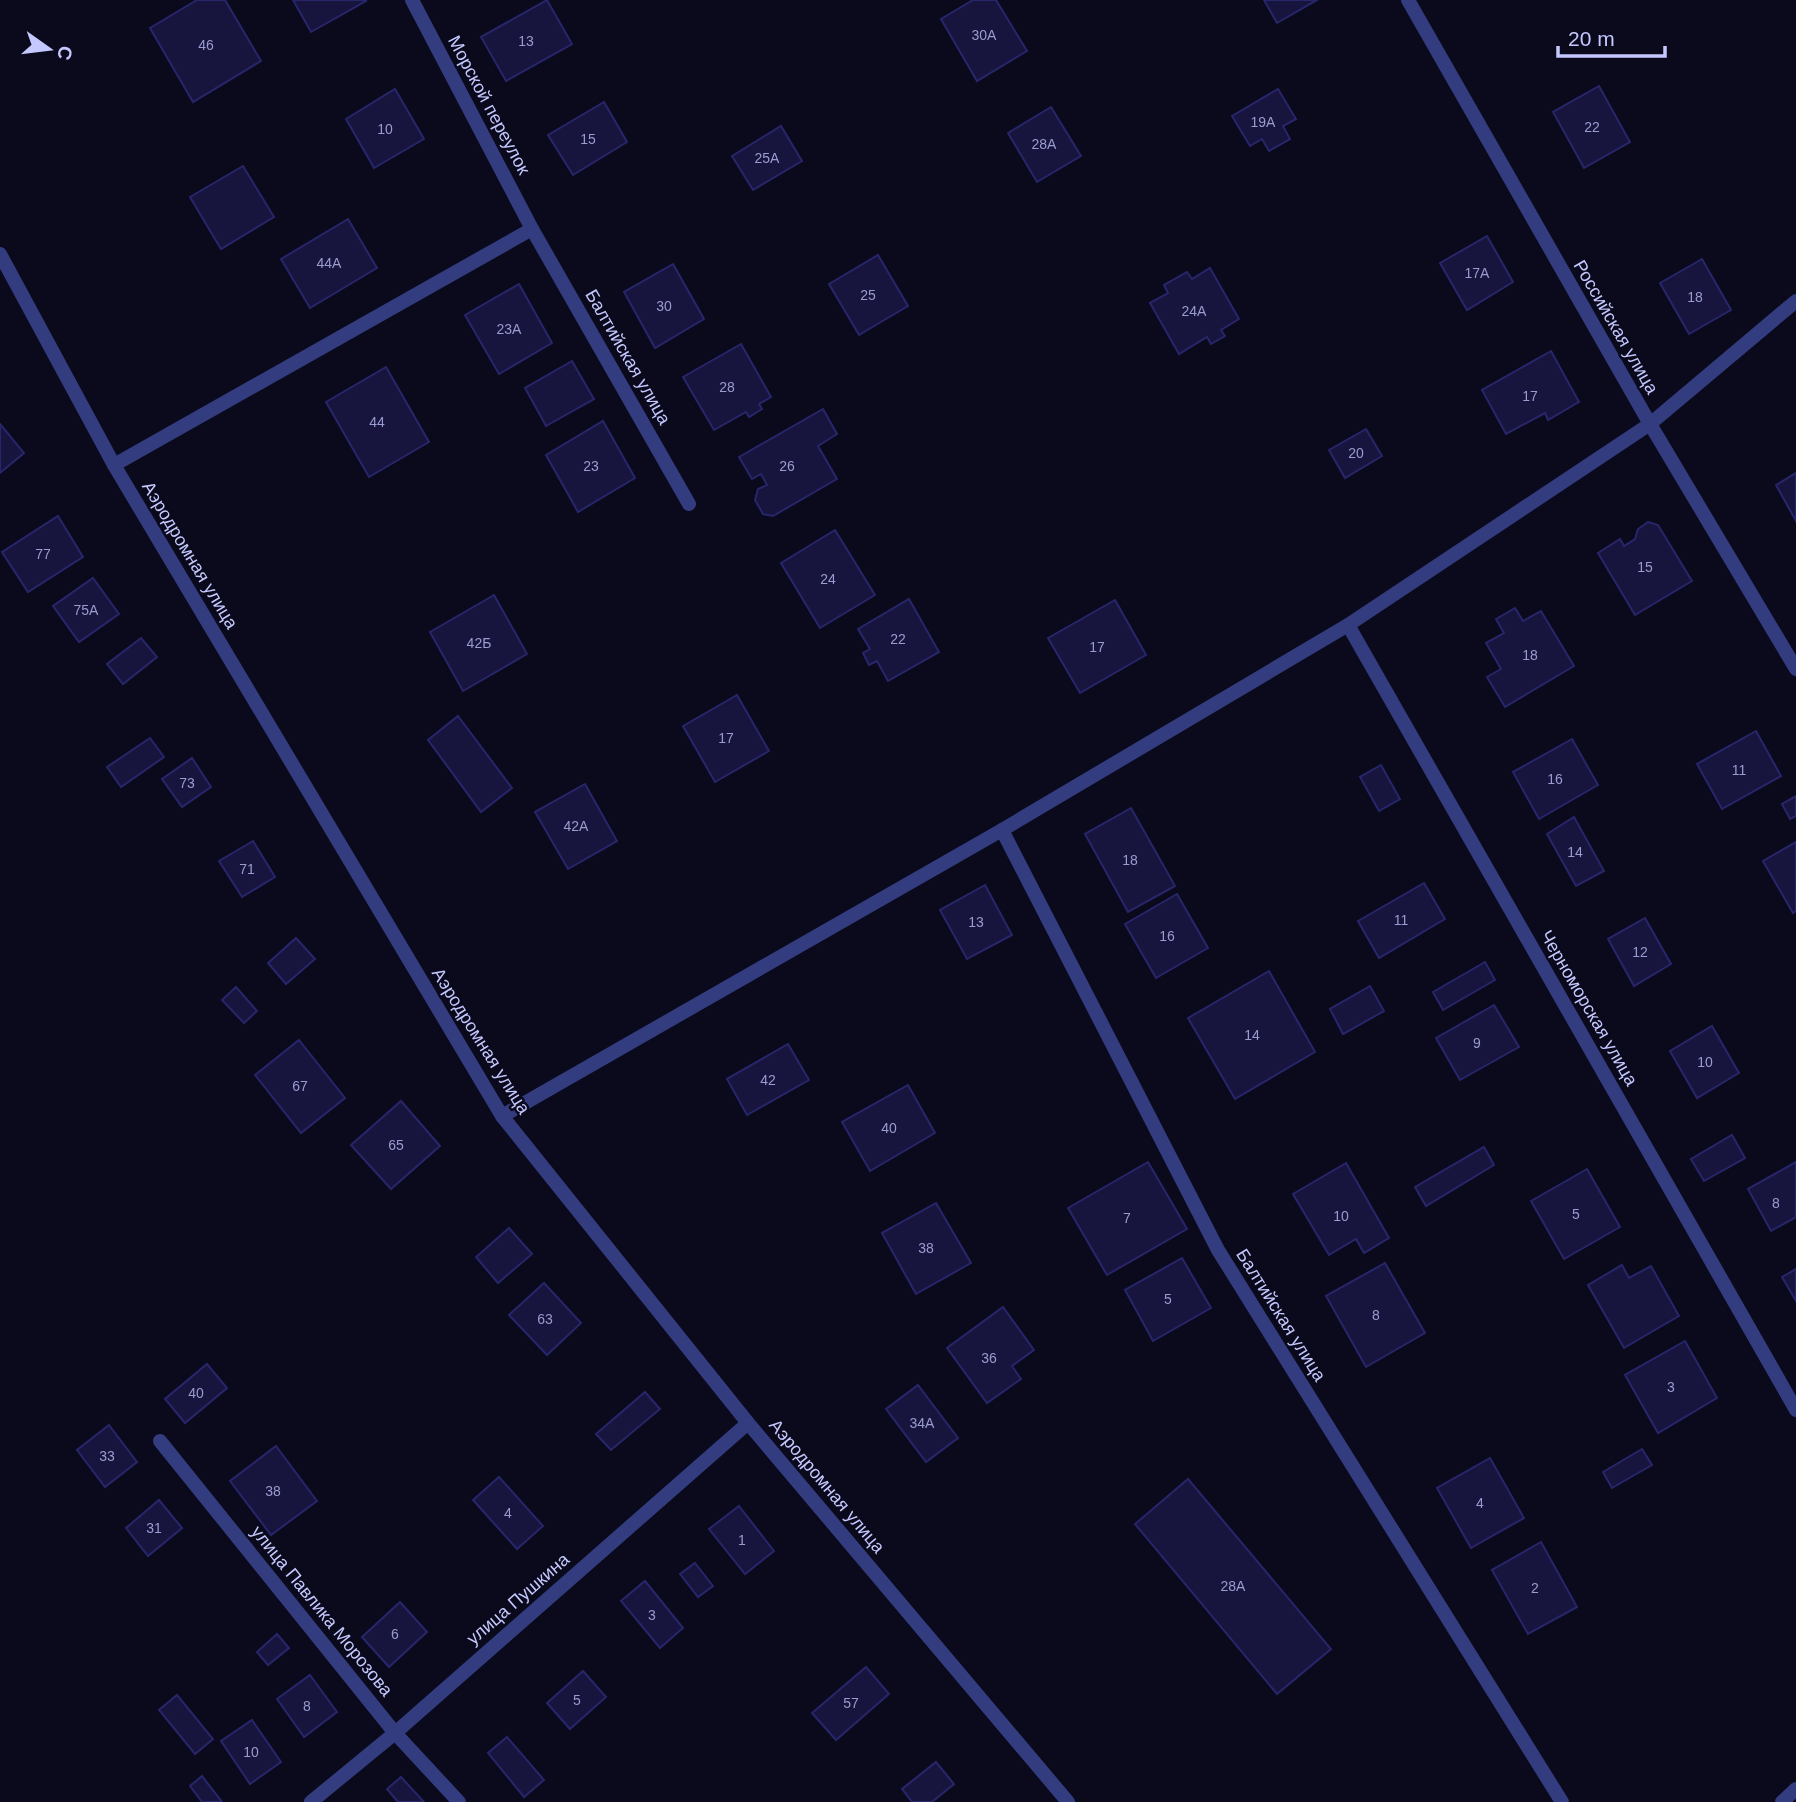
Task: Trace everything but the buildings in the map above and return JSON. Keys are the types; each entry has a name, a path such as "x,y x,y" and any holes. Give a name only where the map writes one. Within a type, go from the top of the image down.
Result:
{"street":[{"name":"Морской переулок","path":"412,0 533,229"},
{"name":"Российская улица","path":"1408,0 1650,424 1796,669"},
{"path":"114,466 533,229"},
{"name":"Балтийская улица","path":"533,229 689,504"},
{"name":"Аэродромная улица","path":"0,254 114,466 502,1116 748,1423 1068,1802"},
{"path":"502,1116 1002,830 1348,625 1650,424 1796,301"},
{"name":"Черноморская улица","path":"1348,625 1796,1410"},
{"name":"Балтийская улица","path":"1002,830 1218,1250 1562,1802"},
{"name":"улица Пушкина","path":"311,1802 395,1733 748,1423"},
{"name":"улица Павлика Морозова","path":"160,1441 395,1733 459,1802"},
{"path":"1782,1802 1796,1789"}]}
